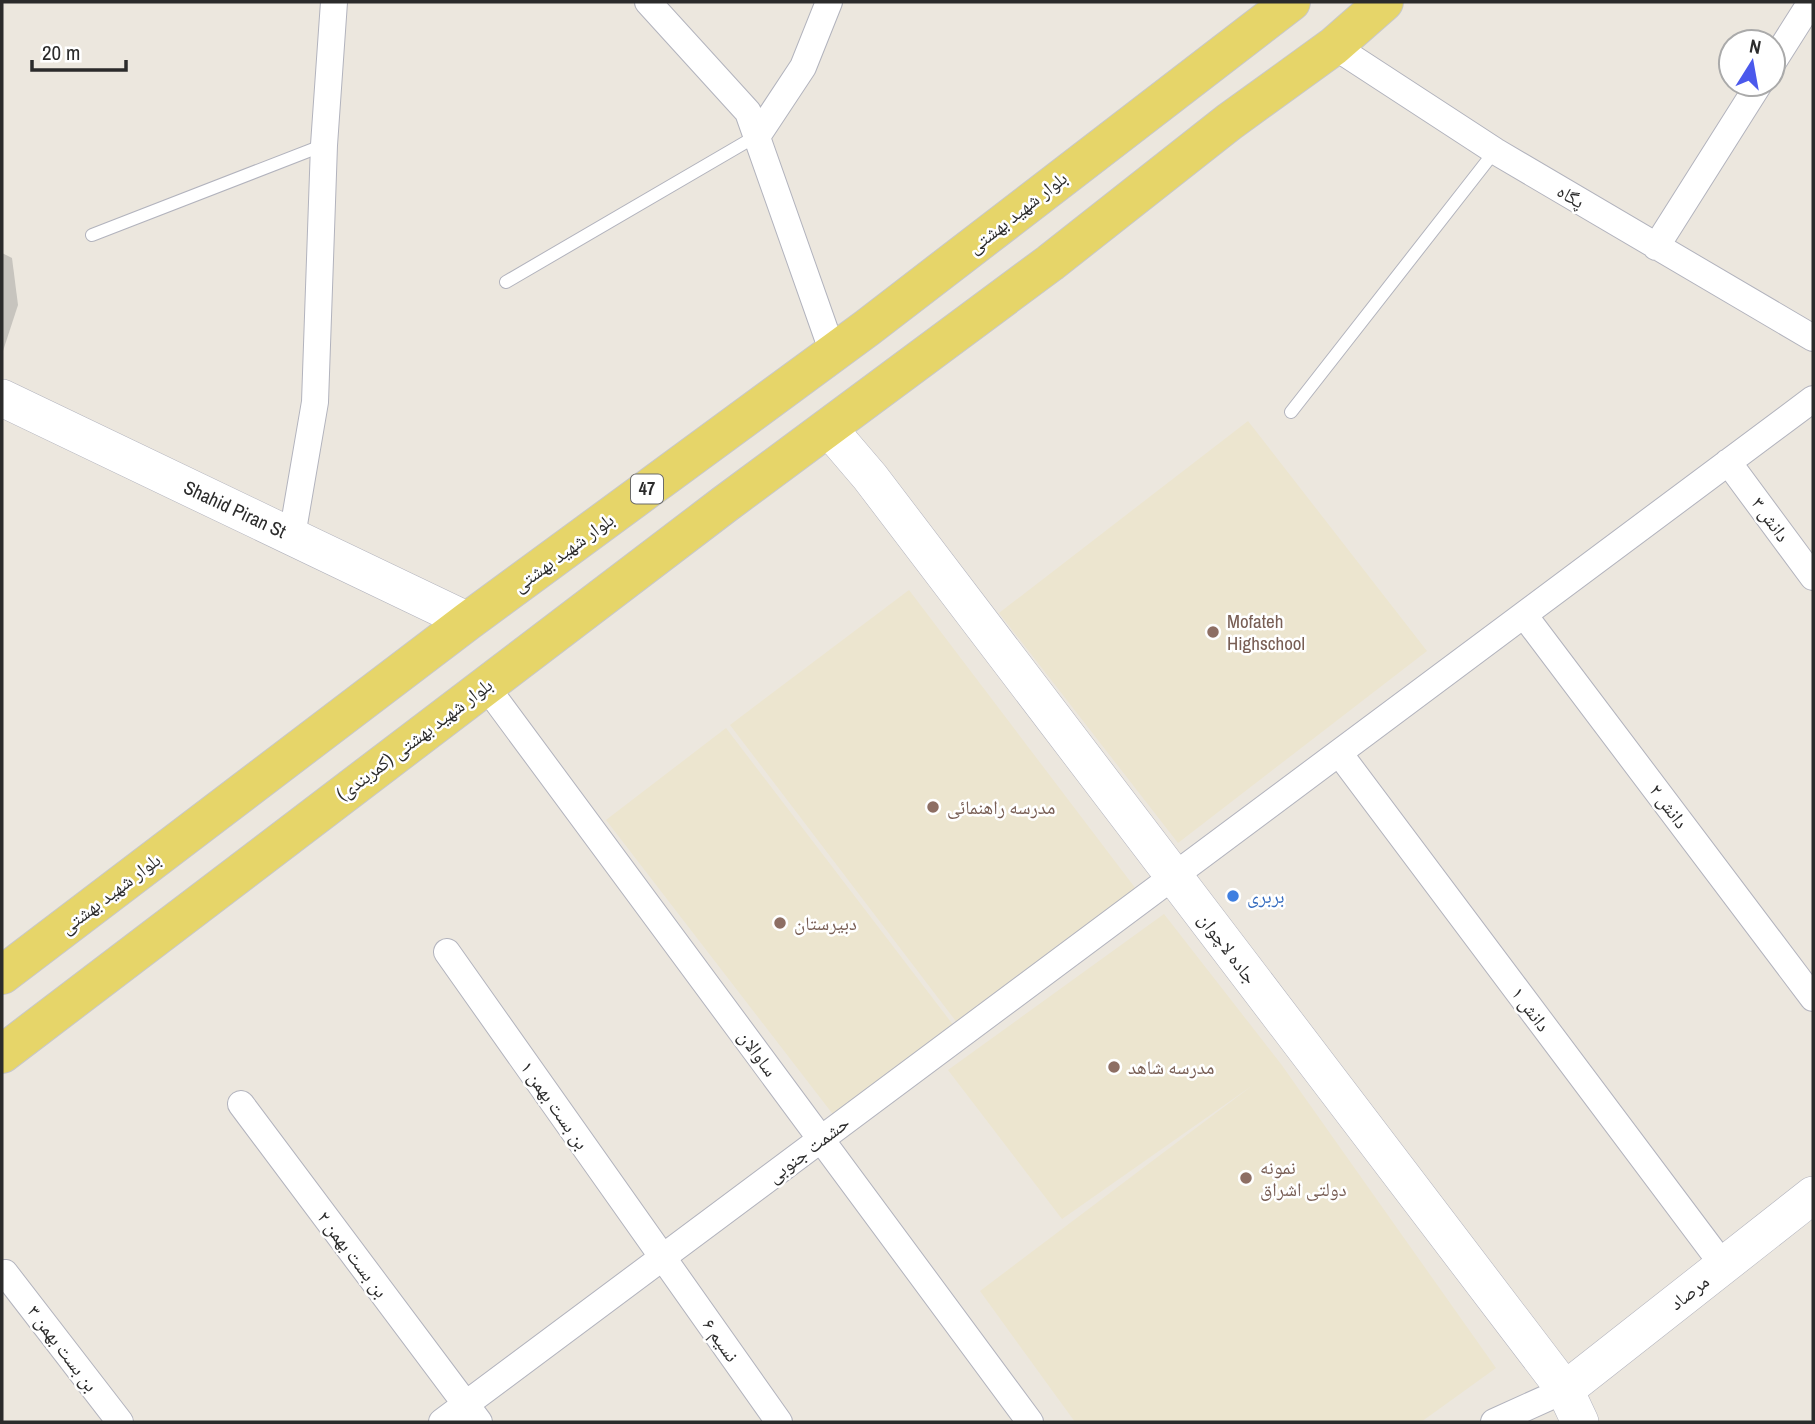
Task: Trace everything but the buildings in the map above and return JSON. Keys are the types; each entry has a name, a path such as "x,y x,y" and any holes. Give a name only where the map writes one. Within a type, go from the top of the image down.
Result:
{"main road":[{"name":"بلوار شهید بهشتی","path":"2,975 468,621 833,353 1291,2"},
{"path":"829,429 1334,46 1384,2"},
{"path":"760,404 759,431 772,446 797,452"},
{"name":"بلوار شهید بهشتی (کمربندی)","path":"2,1054 485,685 829,429"}],"street":[{"path":"292,536 315,402 324,145 334,2"},
{"path":"648,2 748,112 833,353"},
{"path":"758,135 803,67 829,2"},
{"path":"1787,40 1811,2"},
{"name":"پگاه","path":"1334,46 1495,151 1813,338"},
{"path":"1656,247 1750,98"},
{"name":"Shahid Piran St","path":"2,398 468,621"},
{"name":"حشمت جنوبی","path":"442,1422 472,1413 662,1257 1813,399"},
{"name":"جاده لاچوان","path":"829,429 870,477 1174,876 1572,1406"},
{"name":"دانش ۳","path":"1728,462 1813,577"},
{"name":"دانش ۲","path":"1524,615 1813,998"},
{"name":"ساوالان","path":"485,685 1030,1422"},
{"name":"دانش ۱","path":"1339,753 1723,1265"},
{"name":"بن بست بهمن ۱","path":"447,953 662,1257"},
{"name":"بن بست بهمن ۲","path":"241,1104 472,1413"},
{"name":"مرصاد","path":"1572,1406 1723,1265 1813,1195"},
{"name":"نسیم ۶","path":"662,1257 779,1422"},
{"name":"بن بست بهمن ۳","path":"5,1273 120,1422"},
{"path":"1494,1422 1572,1406"},
{"path":"1539,1422 1572,1406"}],"lane":[{"path":"506,282 758,135"},
{"path":"92,235 324,145"},
{"path":"1291,412 1495,151"}],"shaded area":[{"name":"Mofateh Highschool","path":"1248,421 1427,651 1178,843 999,613"},
{"name":"مدرسه راهنمائی","path":"909,590 1136,889 958,1024 730,725"},
{"name":"دبیرستان","path":"726,728 954,1026 835,1117 606,820"},
{"name":"نمونه دولتی اشراق","path":"1164,914 1281,1064 1496,1368 1421,1422 1075,1422 980,1291 1253,1085 1062,1219 948,1070"}],"place":[{"name":"Mofateh Highschool","path":"1213,632"},
{"name":"مدرسه راهنمائی","path":"933,807"},
{"name":"بربری","path":"1233,896"},
{"name":"دبیرستان","path":"780,923"},
{"name":"مدرسه شاهد","path":"1114,1067"},
{"name":"نمونه دولتی اشراق","path":"1246,1178"}]}
